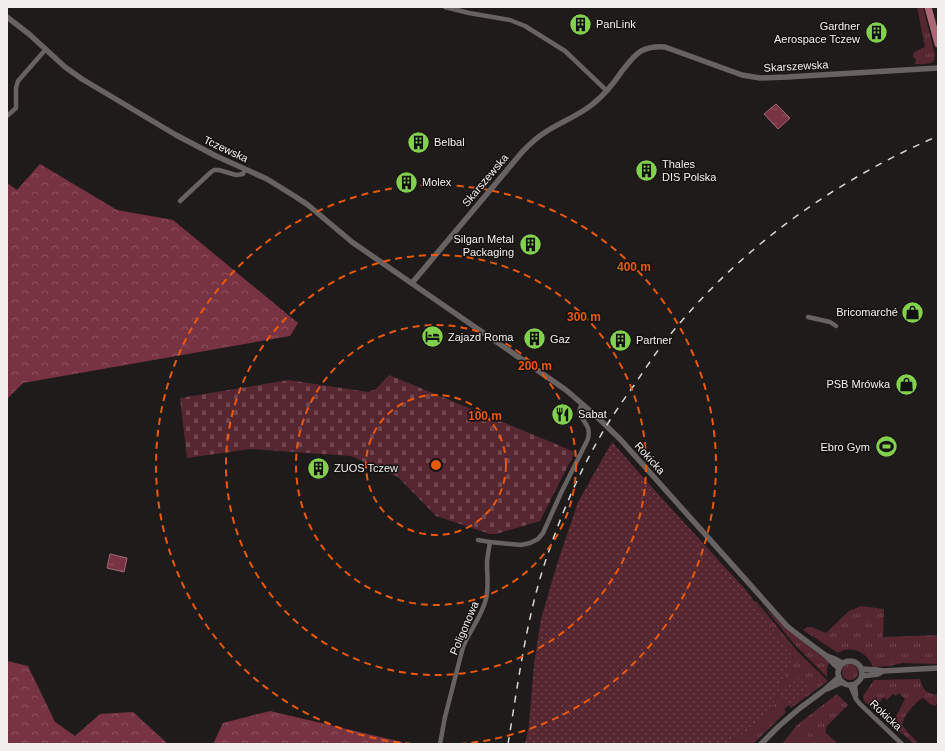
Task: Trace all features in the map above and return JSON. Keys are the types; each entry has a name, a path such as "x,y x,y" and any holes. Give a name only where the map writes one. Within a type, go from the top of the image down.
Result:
{"main road":[{"path":"928,7 938,44"}],"street":[{"path":"445,7 510,20 525,26 565,51 607,91"},
{"name":"Tczewska","path":"7,17 75,74 185,140 267,179 296,197 308,205 352,242 436,299"},
{"name":"Skarszewska","path":"412,284 523,151 544,133 594,104 607,91 634,56 641,51 655,46 665,47 742,75 760,78 938,68"},
{"path":"7,116 16,108 16,88 18,81 46,49"},
{"path":"180,201 212,172 219,170 236,175 243,174 245,169"},
{"name":"Rokicka","path":"436,299 556,383 595,415 620,439 787,626 827,656 834,659 840,665"},
{"path":"808,317 830,322 836,326"},
{"path":"478,540 521,544 530,543 538,539 543,533 561,492 589,436 588,428 579,412 582,404"},
{"name":"Poligonowa","path":"440,744 445,717 462,652 480,615 486,598 488,585 487,564 490,542"},
{"path":"850,660 858,663 862,673 860,679 852,684 847,684 840,680 838,672 840,665 850,660"},
{"path":"862,673 878,674 883,671 938,668"},
{"path":"760,744 795,712 840,680"},
{"name":"Rokicka","path":"852,684 856,699 860,704 901,744"}],"green space":[{"path":"917,7 923,7 935,55 934,61 927,64 914,63 916,61 915,58 913,58 914,52 925,47"},
{"path":"40,164 117,210 173,220 298,323 290,336 23,383 7,399 7,183 17,190"},
{"path":"389,375 575,452 540,521 496,534 490,534 436,516 398,477 351,456 250,449 187,458 180,398 289,380 368,392 376,389"},
{"path":"612,442 745,589 793,657 769,714 729,744 525,744 529,725 534,664 541,619 558,561 578,502"},
{"path":"756,601 798,652 828,681 791,708 789,705 784,709 786,712 753,744 729,744 769,714 793,657 754,602"},
{"path":"861,606 884,609 883,637 938,635 938,664 903,663 873,667 871,662 859,651 849,649 838,653 803,630 807,627 811,627 826,633 849,611"},
{"path":"764,607 793,634 829,662 827,677 796,646"},
{"path":"7,661 28,666 55,722 75,736 100,714 133,712 168,744 7,744"},
{"path":"850,664 856,666 858,672 856,678 850,680 844,678 842,672 844,666"},
{"path":"802,675 811,687 789,704 780,693"},
{"path":"920,679 922,686 926,691 938,695 938,703 935,706 923,698 920,699 906,715 903,726 918,743 914,744 892,724 905,699 899,693 896,696 893,694 887,700 884,697 873,709 864,701 863,696 874,680"},
{"path":"837,694 848,705 826,727 826,733 838,744 782,744 797,725"},
{"path":"270,711 402,742 404,744 213,744 223,723"},
{"path":"801,729 811,738 806,744 787,744"}],"water":[{"path":"776,104 790,118 778,129 764,114"},
{"path":"110,554 127,558 124,572 107,568"}],"railway":[{"path":"508,744 520,670 535,596 556,532 576,482 592,451 610,420 656,353 687,314 718,282 750,252 785,224 821,199 859,176 938,136"}],"place":[{"name":"PanLink","path":"581,24"},
{"name":"Gardner Aerospace Tczew","path":"876,32"},
{"name":"Belbal","path":"418,142"},
{"name":"Thales DIS Polska","path":"647,170"},
{"name":"Molex","path":"406,182"},
{"name":"Silgan Metal Packaging","path":"530,245"},
{"name":"Bricomarché","path":"913,312"},
{"name":"Zajazd Roma","path":"432,337"},
{"name":"Gaz","path":"534,339"},
{"name":"Partner","path":"621,340"},
{"name":"PSB Mrówka","path":"906,384"},
{"name":"Sabat","path":"562,414"},
{"name":"Ebro Gym","path":"886,447"},
{"name":"ZUOS Tczew","path":"318,468"}]}
